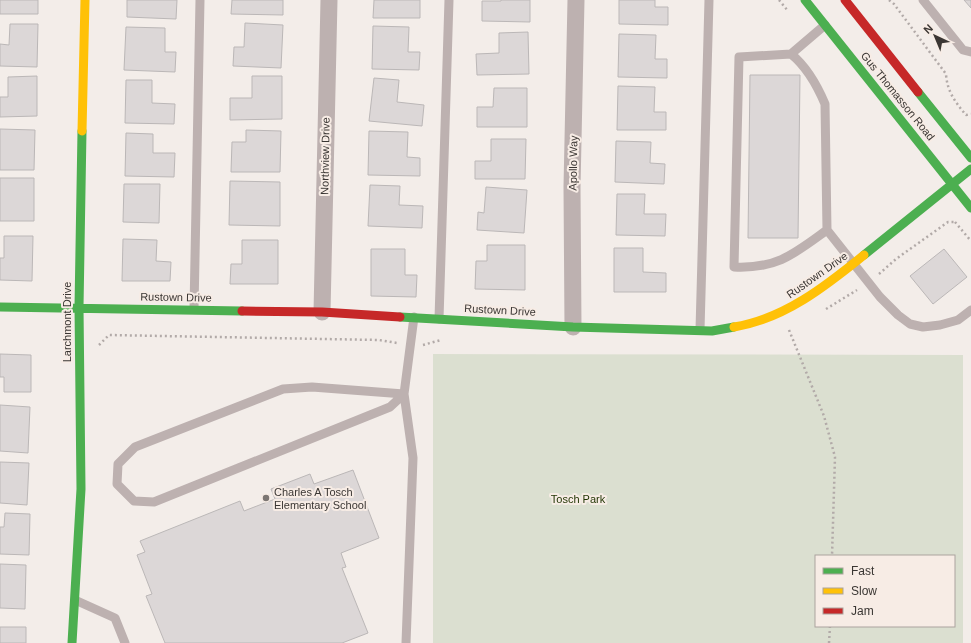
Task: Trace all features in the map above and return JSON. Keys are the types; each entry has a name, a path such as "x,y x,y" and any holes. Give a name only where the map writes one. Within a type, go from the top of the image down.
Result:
{"street":[{"name":"Larchmont Drive","path":"72,643 81,489 79,307 85,0"},
{"name":"Northview Drive","path":"322,312 329,0"},
{"name":"Apollo Way","path":"573,326 572,187 576,0"},
{"name":"Gus Thomasson Road","path":"805,0 971,208"},
{"name":"Gus Thomasson Road","path":"845,0 971,158"},
{"name":"Rustown Drive","path":"0,307 79,307 322,312 573,326 712,331 753,324 791,308 853,264 971,169"}],"lane":[{"path":"194,309 200,0"},
{"path":"439,319 449,0"},
{"path":"700,330 709,0"},
{"path":"923,0 963,50 971,52"},
{"path":"825,25 791,54 739,58 734,267 772,264 790,257 827,230"},
{"path":"791,54 800,61 810,75 825,104 827,230 869,283 898,315 910,324 923,327 940,325 958,320 971,310"},
{"path":"406,643 413,458 404,394 414,317"},
{"path":"312,387 404,394 390,407 154,502 134,501 117,484 118,464 135,447 283,389 312,387"},
{"path":"75,600 115,618 125,643"}],"path":[{"path":"889,0 894,4 946,74 947,86 956,104 966,115 971,114"},
{"path":"824,311 869,283 896,259 948,222 955,222 971,241"},
{"path":"782,333 795,327"},
{"path":"789,330 824,416 835,457 832,555"},
{"path":"98,346 109,335 379,340 393,342 410,348 442,340"},
{"path":"829,643 830,627"}],"green space":[{"name":"Tosch Park","path":"433,354 963,355 963,643 433,643"}],"building":[{"path":"0,0 38,0 38,14 0,14"},
{"path":"127,0 177,0 176,19 127,17"},
{"path":"232,0 283,0 283,15 231,14"},
{"path":"374,0 420,0 420,18 373,18"},
{"path":"530,0 530,22 482,21 482,1"},
{"path":"619,0 655,0 655,7 668,7 668,25 619,24"},
{"path":"964,0 971,0 971,8"},
{"path":"245,23 283,25 281,68 233,66 234,47 244,47"},
{"path":"10,24 38,24 37,67 0,66 0,44 9,45"},
{"path":"373,26 409,27 408,52 420,52 419,70 372,69"},
{"path":"126,27 165,28 165,52 176,52 175,72 124,70"},
{"path":"528,32 529,74 477,75 476,54 499,53 499,33"},
{"path":"619,34 656,35 655,59 667,59 667,78 618,77"},
{"path":"750,75 800,75 798,238 748,238"},
{"path":"37,76 37,116 0,117 0,97 8,97 8,77"},
{"path":"252,76 282,76 282,119 230,120 230,98 252,98"},
{"path":"374,78 399,80 397,102 424,105 422,126 369,121"},
{"path":"126,80 152,80 152,103 175,104 174,124 125,123"},
{"path":"618,86 655,87 654,112 666,112 666,130 617,130"},
{"path":"494,88 527,88 527,127 477,127 477,107 493,107"},
{"path":"0,129 35,130 34,170 0,170"},
{"path":"246,130 281,131 280,172 231,172 232,142 246,142"},
{"path":"369,131 408,132 407,157 420,158 420,176 368,175"},
{"path":"126,133 153,134 153,153 175,153 174,177 125,176"},
{"path":"491,139 526,139 525,179 475,179 475,161 491,161"},
{"path":"616,141 651,142 650,163 665,164 664,184 615,182"},
{"path":"0,178 34,178 34,221 0,221"},
{"path":"230,181 280,182 280,226 229,225"},
{"path":"124,184 160,184 159,223 123,222"},
{"path":"370,185 400,186 399,205 423,206 422,228 368,226"},
{"path":"486,187 527,190 524,233 477,230 478,212 484,213"},
{"path":"617,194 645,194 644,214 666,214 665,236 616,235"},
{"path":"4,236 33,236 32,281 0,280 0,258 4,258"},
{"path":"123,239 157,240 156,261 171,262 170,281 122,281"},
{"path":"242,240 278,240 278,284 230,284 231,264 242,264"},
{"path":"487,245 525,245 525,290 475,289 476,261 487,261"},
{"path":"614,248 643,248 643,272 666,273 666,292 614,292"},
{"path":"371,249 405,249 405,275 417,275 416,297 371,296"},
{"path":"944,249 967,277 933,304 910,276"},
{"path":"0,354 31,355 31,392 4,392 4,377 0,377"},
{"path":"0,405 30,407 28,453 0,451"},
{"path":"0,462 29,463 27,505 0,503"},
{"path":"353,470 379,538 341,553 346,567 342,568 368,633 342,643 165,643 146,596 152,594 137,555 145,552 140,541 240,501 244,511 275,499 271,489 310,474 314,484"},
{"path":"5,513 30,514 29,555 0,554 0,527 4,527"},
{"path":"0,564 26,565 25,609 0,608"},
{"path":"0,627 26,627 26,643 0,643"}],"traffic: fast":[{"path":"805,0 971,208"},
{"path":"918,92 971,158"},
{"path":"72,643 81,489 79,307 82,131"},
{"path":"864,255 971,169"},
{"path":"0,307 242,311"},
{"path":"400,317 573,327 712,331 734,327"}],"traffic: slow":[{"path":"82,131 85,0"},
{"path":"734,327 770,317 804,300 864,255"}],"traffic: jam":[{"path":"845,0 918,92"},
{"path":"242,311 322,312 400,317"}],"place":[{"name":"Charles A Tosch Elementary School","path":"266,498"}]}
